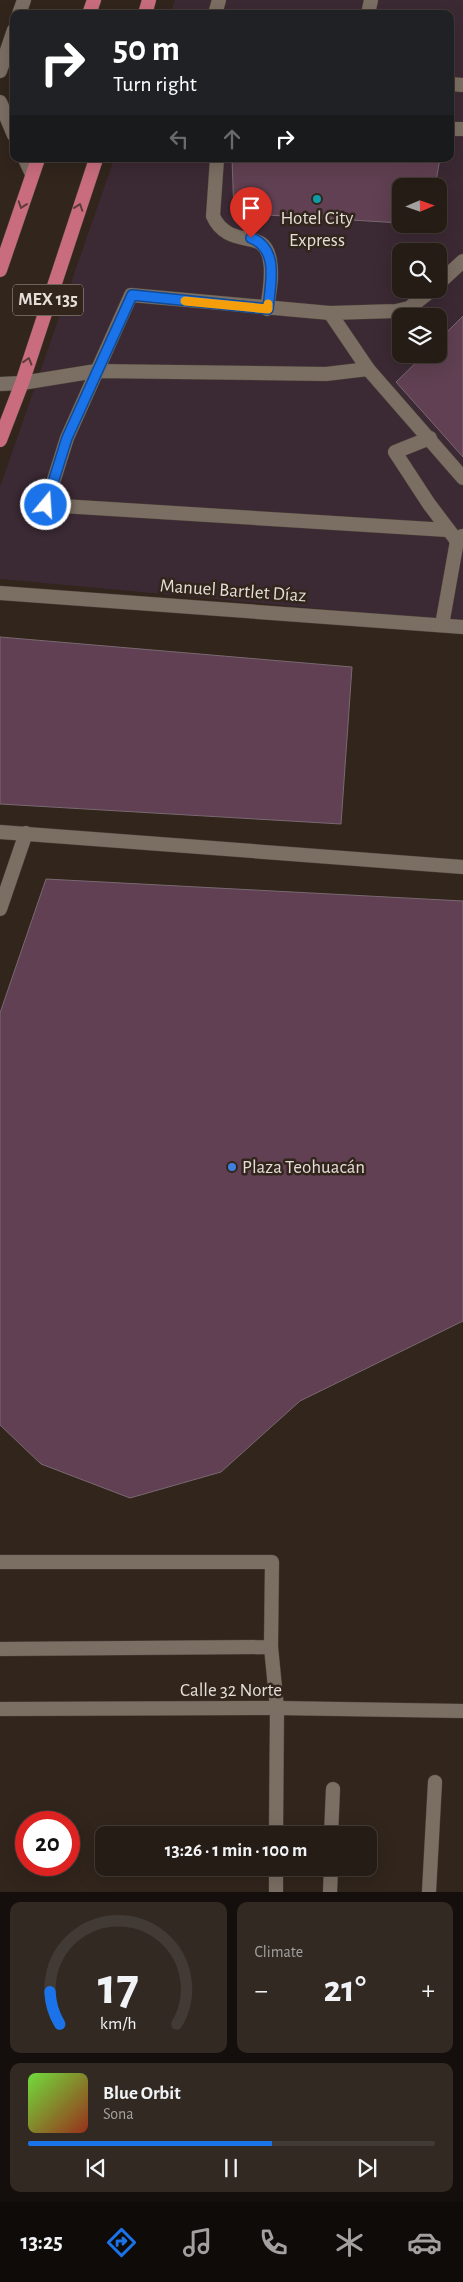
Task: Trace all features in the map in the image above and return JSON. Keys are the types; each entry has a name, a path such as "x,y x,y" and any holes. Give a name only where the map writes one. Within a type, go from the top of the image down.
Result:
{"main road":[{"name":"MEX 135","path":"1,267 37,162"},
{"name":"MEX 135","path":"0,440 16,394 22,383 95,162"}],"street":[{"path":"0,71 10,42"},
{"path":"0,102 10,126"},
{"path":"26,162 32,174"},
{"path":"217,162 213,216 216,223 229,234 257,240 268,254 271,270 268,309"},
{"path":"447,276 463,261"},
{"path":"422,298 409,308 396,311 330,313 268,309 132,295 67,438 46,505 447,530"},
{"path":"330,313 368,369 463,478"},
{"path":"0,384 22,383 96,371 326,374 368,369"},
{"path":"430,438 395,452 447,530 460,539 442,624"},
{"name":"Manuel Bartlet Díaz","path":"0,593 463,627"},
{"path":"0,832 463,868"},
{"path":"0,909 3,892 26,833"},
{"path":"0,1562 272,1562 271,1647 277,1708 276,1826"},
{"path":"0,1649 271,1647"},
{"name":"Calle 32 Norte","path":"0,1709 277,1708 463,1712"},
{"path":"429,1892 435,1782"},
{"path":"331,1826 332,1789"},
{"path":"276,1876 276,1892"},
{"path":"330,1876 330,1892"}],"shaded area":[{"path":"175,0 463,0 463,622 0,579 0,487 113,162 454,162 454,10 171,10"}],"building":[{"name":"Hotel City Express","path":"232,162 439,162 436,178 392,178 392,222 234,213"},
{"path":"463,316 463,457 396,382 416,363 447,363 447,332"},
{"path":"0,637 352,667 341,824 0,804"},
{"name":"Plaza Teohuacán","path":"46,879 463,901 463,1321 300,1401 221,1472 130,1498 41,1464 0,1425 0,1013"}],"slow traffic":[{"path":"185,301 268,309 268,304"}],"place":[{"name":"Hotel City Express","path":"317,199"},
{"name":"Plaza Teohuacán","path":"232,1167"}],"route":[{"path":"46,505 67,438 132,295 268,309 270,262 264,246 251,238"}]}
